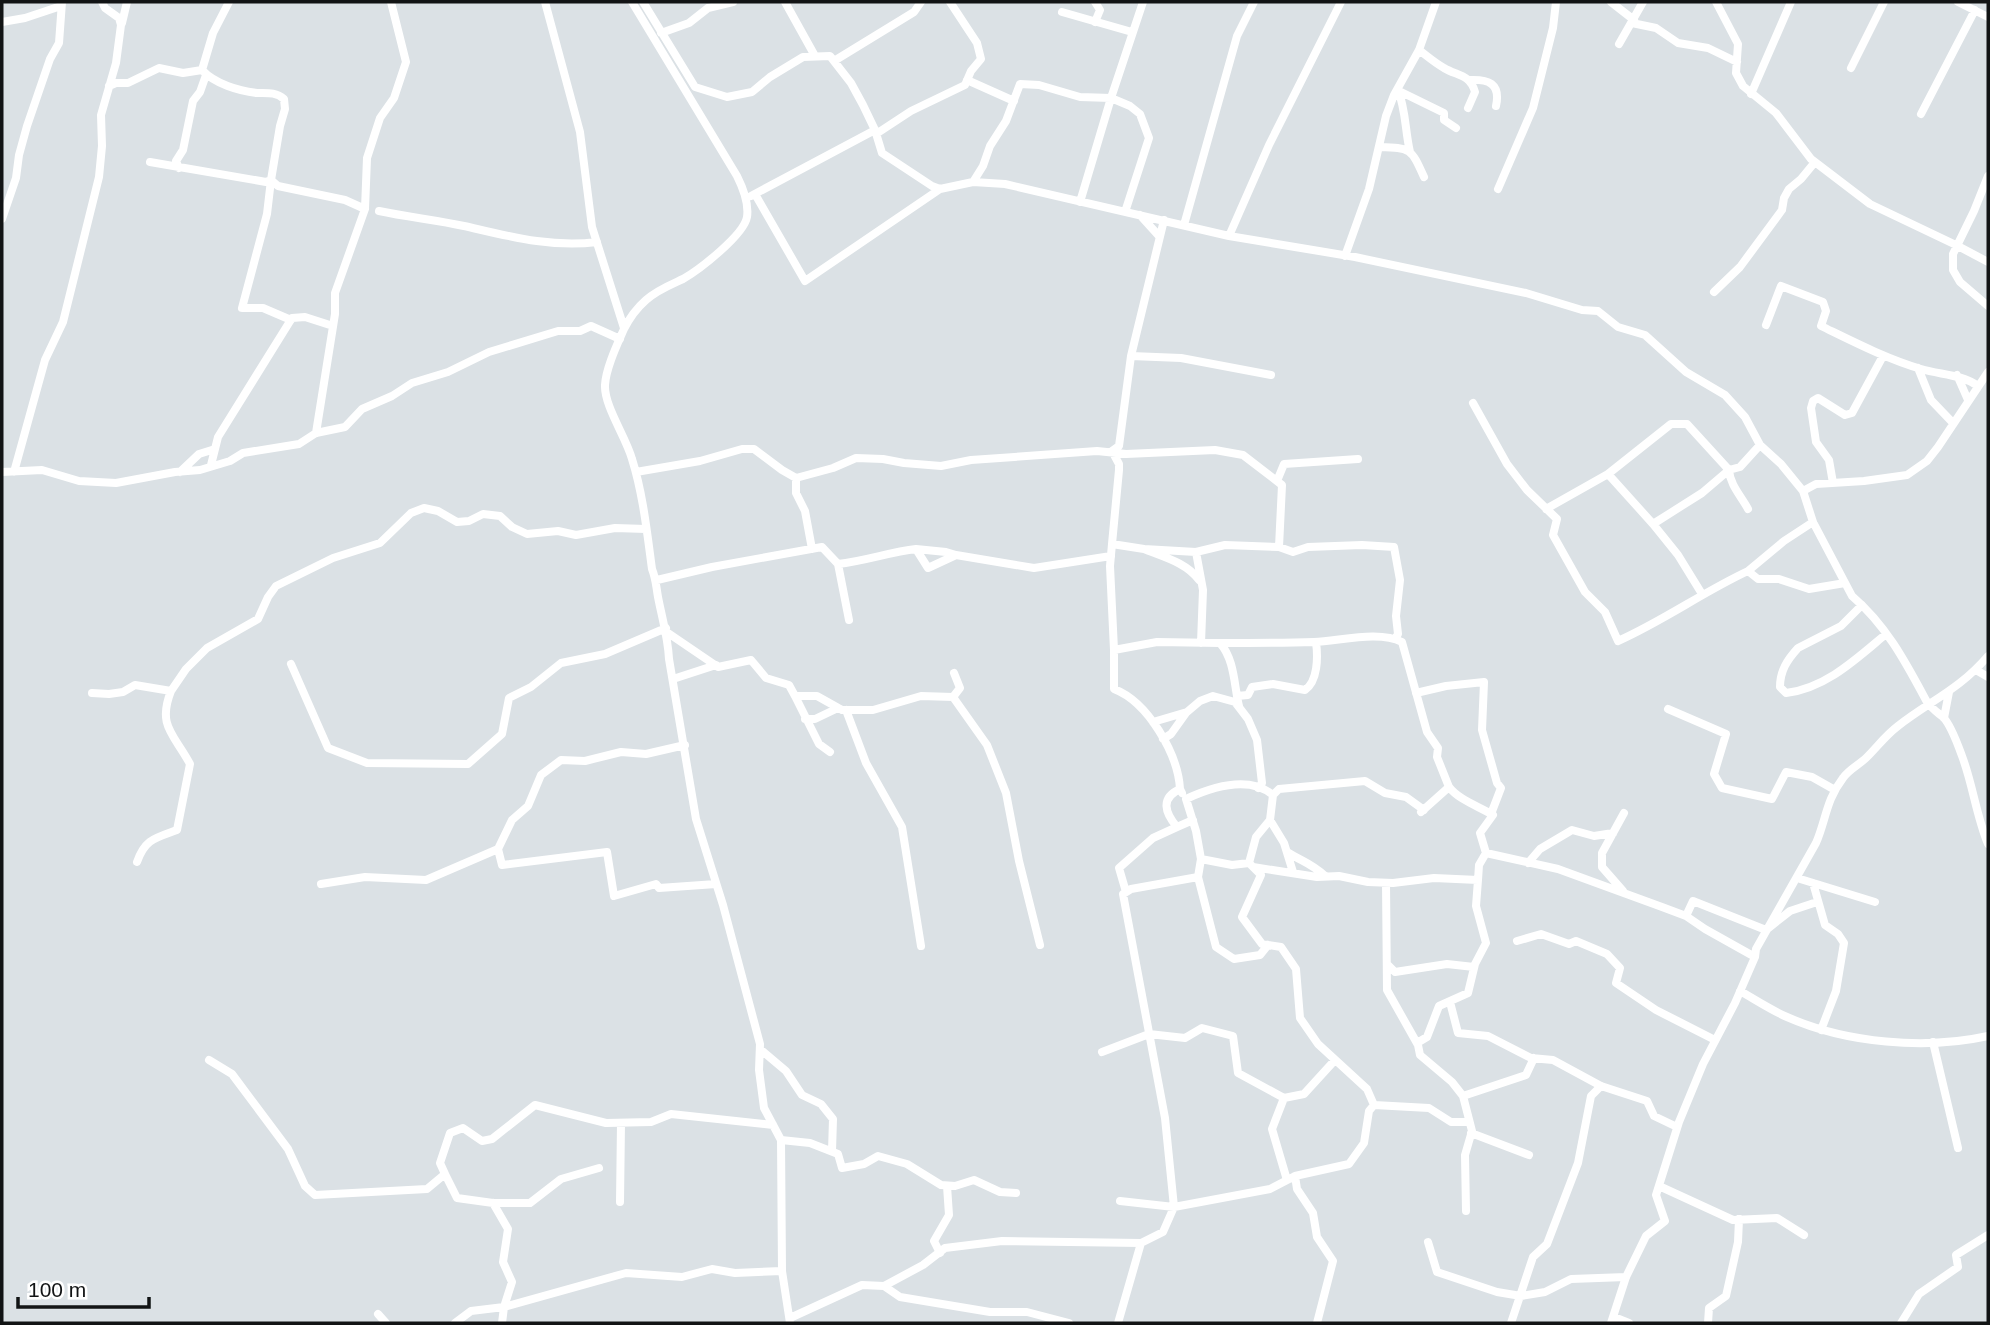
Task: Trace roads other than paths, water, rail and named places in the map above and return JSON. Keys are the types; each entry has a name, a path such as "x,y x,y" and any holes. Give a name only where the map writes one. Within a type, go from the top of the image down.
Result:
{"street":[{"path":"102,2 105,8 119,18 121,25"},
{"path":"14,472 45,360 60,330 67,308 99,177 101,115 116,63 127,2"},
{"path":"179,168 176,161 183,150 193,101 200,92 208,46 229,2"},
{"path":"316,433 333,326 335,293 365,209 367,158 380,117 394,98 406,62 391,2"},
{"path":"545,2 580,132 592,227 624,328"},
{"path":"632,2 737,176 745,200 747,218 737,234 704,265 644,301 624,328 604,387 636,472 652,569 657,580 657,592 667,630 696,818 760,1049 759,1070 764,1108 781,1140 782,1271 790,1321 862,1285 884,1286 923,1265 945,1248 1002,1241 1141,1243 1163,1232 1174,1207 1165,1118 1123,894 1130,888 1198,877"},
{"path":"643,2 695,87 727,96 752,92 770,77 803,57 830,56 851,83 875,132 882,153 940,189"},
{"path":"662,33 689,23 708,8 733,2"},
{"path":"786,2 815,57"},
{"path":"834,61 914,12 921,2"},
{"path":"745,200 965,85 971,71 981,59 979,48 950,2"},
{"path":"1094,2 1100,10 1095,22"},
{"path":"1080,202 1143,2"},
{"path":"1184,225 1237,36 1254,2"},
{"path":"1229,236 1269,145 1341,2"},
{"path":"1345,256 1369,189 1386,116 1419,50 1436,2"},
{"path":"1497,189 1533,108 1553,28 1556,2"},
{"path":"1611,2 1633,22 1656,28 1678,43 1708,48 1737,62"},
{"path":"1619,44 1643,2"},
{"path":"1716,2 1738,44 1736,73 1743,86 1776,113 1793,138 1815,162 1870,204 1988,262"},
{"path":"1751,94 1791,2"},
{"path":"1850,68 1884,2"},
{"path":"1958,2 1988,18"},
{"path":"2,22 25,18 61,4 59,43 50,59 27,126 16,178 2,219"},
{"path":"1921,114 1975,10"},
{"path":"1062,12 1132,32"},
{"path":"1419,50 1447,71 1465,76 1469,80 1475,92 1468,108"},
{"path":"109,86 128,83 159,68 183,73 204,73 219,84 255,93 277,94 284,99 285,109 267,214 242,308 263,309 291,320 305,317 333,326"},
{"path":"967,80 1014,101"},
{"path":"1469,80 1487,80 1494,86 1496,106"},
{"path":"973,183 990,146 1006,121 1020,84 1039,85 1080,97 1111,98 1130,106 1140,114 1149,138 1125,212"},
{"path":"1397,90 1444,113 1444,120 1457,128"},
{"path":"1397,90 1404,104 1405,131 1410,152"},
{"path":"1379,147 1404,148 1414,155 1424,177"},
{"path":"150,162 266,182 271,180"},
{"path":"1714,292 1740,267 1782,210 1789,189 1815,162"},
{"path":"1988,176 1953,254 1954,270 1960,282 1988,306"},
{"path":"271,180 278,186 345,200 365,209"},
{"path":"755,194 805,281 940,189 973,183 1005,184 1229,236 1345,256 1515,291 1582,310 1598,311 1618,327 1645,335 1686,372 1725,395 1745,417 1759,445 1781,464 1803,491 1814,523 1852,596 1901,652 1929,705 1944,718 1961,752 1971,781 1978,818 1988,844"},
{"path":"379,211 514,239 573,245 597,242"},
{"path":"1139,215 1159,236"},
{"path":"1112,451 1119,446 1130,356 1164,220"},
{"path":"1766,325 1781,286 1823,302 1826,311 1821,326 1883,356 1919,368 1968,379 1978,386"},
{"path":"211,466 218,438 291,320"},
{"path":"2,472 42,470 79,481 116,484 200,470 230,461 243,453 299,444 316,433 345,427 362,409 392,396 412,383 448,372 489,352 558,331 580,331 591,326 620,339"},
{"path":"1130,356 1181,358 1271,375"},
{"path":"1833,483 1829,460 1816,442 1811,408 1813,401 1818,398 1845,415 1852,413 1883,356"},
{"path":"1919,368 1931,400 1953,423"},
{"path":"1803,491 1816,484 1907,475 1927,461 1988,372"},
{"path":"1957,376 1968,400"},
{"path":"1473,403 1507,464 1527,490 1557,519 1553,535 1585,592 1605,611 1618,641 1748,571 1784,541 1814,523"},
{"path":"1546,509 1573,491 1608,474 1671,424 1680,423 1687,424 1729,470 1730,481 1748,509"},
{"path":"1653,524 1702,493 1729,470 1740,467 1759,445"},
{"path":"180,472 199,454 215,449"},
{"path":"636,472 700,461 742,449 754,449 796,478 856,458 941,466 983,459 1112,451 1126,454 1214,450 1242,455 1282,485 1279,547"},
{"path":"1112,451 1119,464 1111,555 1114,689 1138,703 1153,722 1179,776 1180,789 1193,820 1201,859 1198,877 1216,947 1234,959 1260,955 1268,945"},
{"path":"1277,481 1283,464 1358,460"},
{"path":"1608,474 1678,555 1702,594"},
{"path":"796,478 796,493 805,511 812,549"},
{"path":"137,862 143,846 155,838 177,830 190,764 166,723 164,708 171,691 186,669 207,648 258,619 276,586 333,558 380,543 411,513 424,508 457,522 469,521 483,514 500,516 512,527 527,534 558,531 576,535 615,528 646,529"},
{"path":"1112,544 1196,552 1225,545 1279,547 1293,552 1308,547 1394,547 1401,580 1396,616 1398,634 1395,639"},
{"path":"657,580 822,547 838,565 849,620"},
{"path":"838,565 916,549 1034,568 1111,555"},
{"path":"916,549 928,568 956,555"},
{"path":"1144,549 1171,559 1194,572 1200,581"},
{"path":"1196,552 1203,590 1201,643"},
{"path":"1748,571 1758,579 1779,579 1809,589 1845,583"},
{"path":"1862,605 1841,626 1798,648 1780,676 1780,687 1786,693 1822,683 1886,634"},
{"path":"291,664 328,748 367,764 468,764 502,734 509,698 531,687 561,663 605,654 667,630"},
{"path":"667,630 716,665"},
{"path":"1114,650 1157,642 1316,642 1364,637 1402,642 1427,732 1438,748 1437,757 1448,787 1457,797 1472,802 1491,814"},
{"path":"1237,696 1248,695 1252,687 1273,684 1305,690 1310,688 1314,680 1316,642"},
{"path":"1220,643 1233,668 1239,706"},
{"path":"1629,1323 1612,1320 1626,1277 1646,1236 1665,1221 1656,1195 1677,1128 1715,1040 1740,991 1756,949 1821,831 1825,808 1849,770 1882,739 1949,692 1976,670 1988,656"},
{"path":"673,679 716,665 751,660 766,678 789,685 819,744 830,752"},
{"path":"1976,670 1988,677"},
{"path":"953,697 960,688 954,673"},
{"path":"1416,693 1446,686 1484,682 1482,730 1497,783 1501,788 1491,814 1493,815 1480,833 1486,853 1479,865 1476,906 1486,943 1474,967 1468,993 1439,1006 1427,1037 1417,1043"},
{"path":"92,693 116,693 135,685 171,691"},
{"path":"1944,718 1949,692"},
{"path":"795,696 817,695 842,709 866,763 902,827 921,946"},
{"path":"805,719 815,719 842,709 873,710 921,696 953,697"},
{"path":"1163,739 1171,734 1186,712 1200,701 1213,696 1235,702 1248,719 1257,740 1262,783 1258,788"},
{"path":"953,697 987,746 1006,793 1019,861 1040,945"},
{"path":"1668,709 1726,734 1714,774 1722,788 1772,799 1786,772 1812,777 1835,790"},
{"path":"1153,722 1186,712"},
{"path":"685,745 646,754 621,752 585,761 561,760 541,775 528,806 512,820 498,849 502,865 607,852 614,897 656,884 659,888 716,884"},
{"path":"1251,865 1256,837 1270,820 1273,795 1279,789 1365,781 1385,793 1406,797 1422,811 1448,787"},
{"path":"1186,799 1237,783 1265,789 1273,795"},
{"path":"1177,827 1166,810 1170,793 1180,789"},
{"path":"1624,813 1602,853 1602,867 1624,892"},
{"path":"1126,892 1119,868 1153,838 1193,820"},
{"path":"1270,820 1287,851 1293,872"},
{"path":"1528,863 1540,849 1572,830 1594,836 1613,833"},
{"path":"321,884 365,877 426,880 498,849"},
{"path":"1287,851 1298,859 1308,861 1325,876"},
{"path":"1486,853 1558,869 1624,892 1686,916 1755,957"},
{"path":"1201,859 1368,882 1434,878 1478,880"},
{"path":"1251,865 1261,875 1242,917 1262,944 1282,947 1296,969 1300,1018 1318,1044 1367,1089 1374,1105"},
{"path":"1797,878 1875,902"},
{"path":"1386,883 1387,990 1417,1043 1420,1055 1452,1082 1463,1096 1471,1133 1465,1155 1466,1211"},
{"path":"1814,883 1825,925 1838,934 1844,943 1836,991 1821,1030"},
{"path":"1686,916 1693,901 1766,930"},
{"path":"1766,930 1790,911 1817,902"},
{"path":"1517,941 1541,933 1569,944 1576,941 1607,954 1620,968 1616,983 1656,1010 1715,1040"},
{"path":"1388,965 1395,972 1447,964 1474,967"},
{"path":"1740,991 1786,1016 1821,1030 1857,1038 1933,1042 1973,1040 1988,1036"},
{"path":"1450,1002 1458,1033 1488,1036 1534,1058 1553,1060 1601,1086 1647,1101 1654,1116 1677,1128"},
{"path":"1102,1052 1149,1034 1185,1038 1202,1028 1233,1035 1238,1073 1284,1098 1304,1094 1335,1060"},
{"path":"1933,1042 1958,1147"},
{"path":"760,1049 786,1071 802,1095 821,1104 833,1119 832,1152"},
{"path":"1463,1096 1526,1075 1534,1058"},
{"path":"209,1060 232,1074 288,1149 305,1186 316,1195 427,1189 445,1174"},
{"path":"1511,1323 1533,1257 1547,1244 1578,1163 1591,1096 1601,1086"},
{"path":"1284,1098 1272,1129 1291,1178 1313,1213 1317,1237 1333,1261 1317,1323"},
{"path":"599,1168 561,1179 530,1203 493,1203 457,1198 440,1163 450,1133 463,1128 482,1141 492,1139 535,1105 606,1123 651,1122 671,1114 773,1125"},
{"path":"1374,1105 1429,1108 1451,1122 1469,1122"},
{"path":"1120,1201 1174,1207 1270,1189 1291,1178 1349,1164 1364,1143 1369,1111 1374,1105"},
{"path":"620,1202 621,1123"},
{"path":"1471,1133 1529,1155"},
{"path":"781,1140 810,1143 838,1154 842,1168 864,1164 878,1156 907,1164 942,1185 974,1180 1000,1192 1016,1193"},
{"path":"940,1253 934,1241 949,1215 947,1186"},
{"path":"1659,1186 1733,1220 1777,1218 1804,1235"},
{"path":"493,1203 508,1229 503,1262 512,1282 502,1323"},
{"path":"1708,1323 1709,1308 1726,1296 1738,1242 1739,1219"},
{"path":"1901,1323 1919,1294 1958,1267 1956,1255 1988,1236"},
{"path":"1428,1242 1437,1272 1497,1292 1521,1296 1545,1292 1571,1279 1626,1277"},
{"path":"1118,1323 1141,1243"},
{"path":"455,1323 471,1311 504,1307 626,1273 682,1277 712,1269 735,1273 782,1271"},
{"path":"884,1286 900,1297 1069,1323"},
{"path":"379,1314 386,1323"}]}
